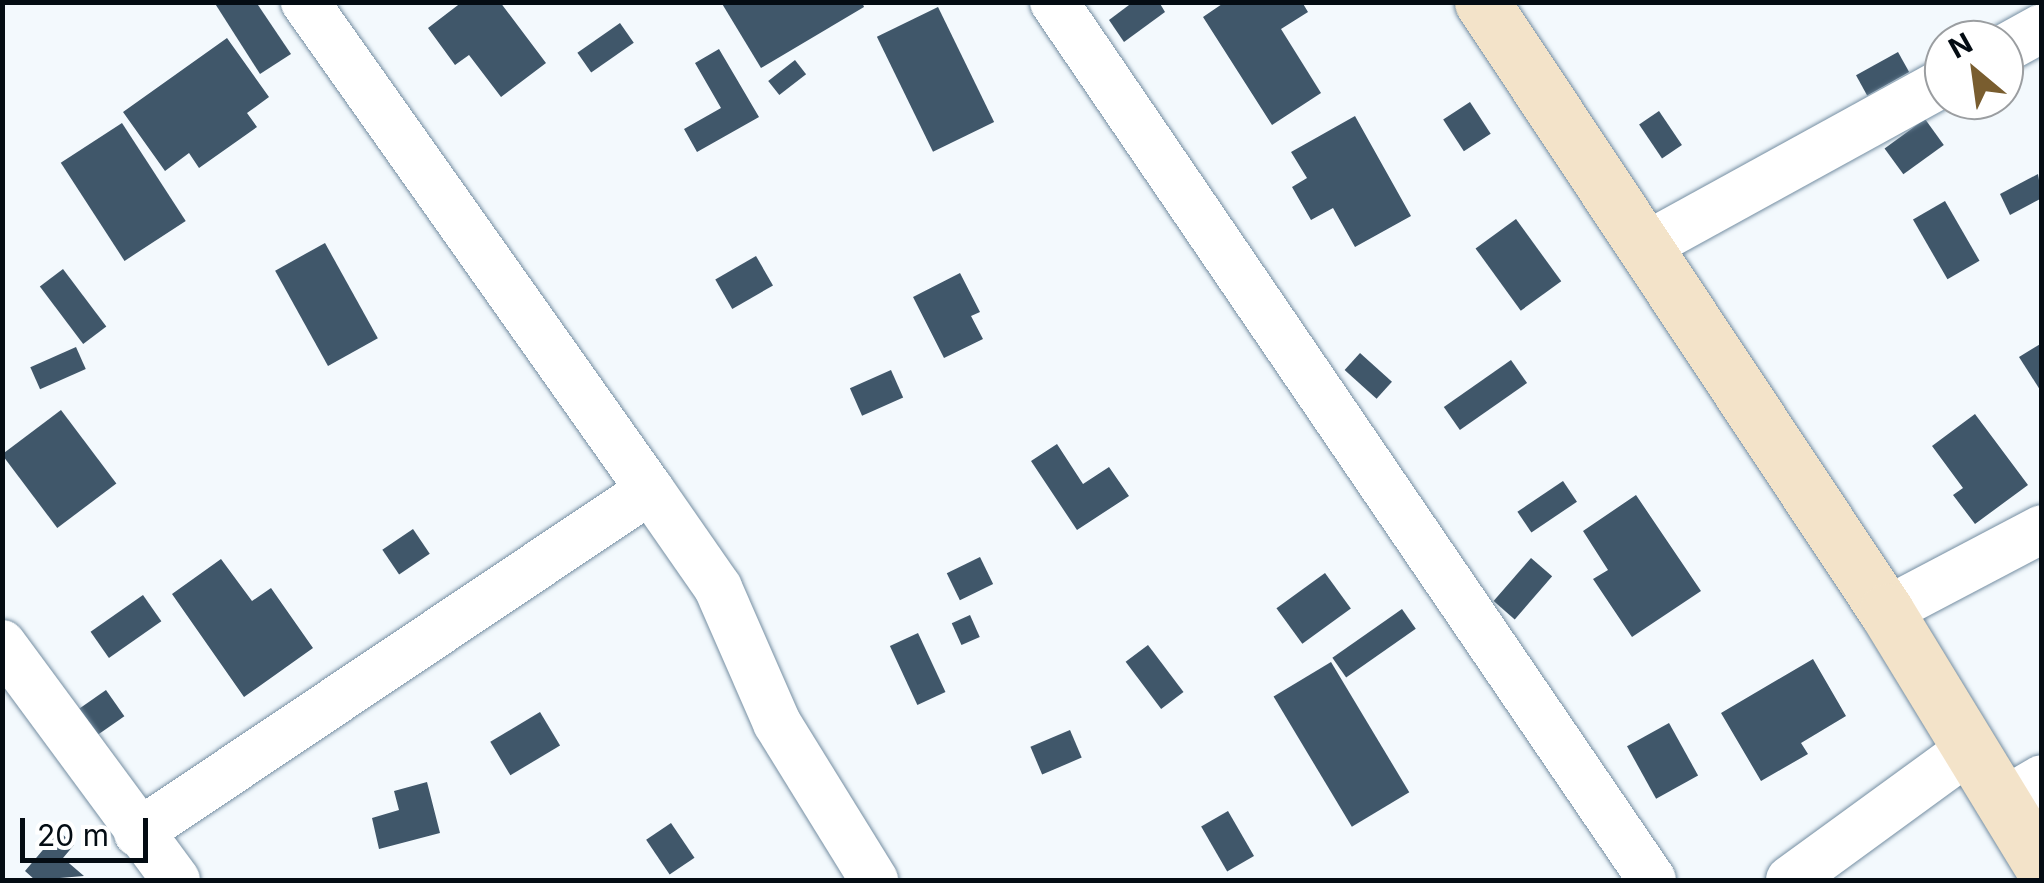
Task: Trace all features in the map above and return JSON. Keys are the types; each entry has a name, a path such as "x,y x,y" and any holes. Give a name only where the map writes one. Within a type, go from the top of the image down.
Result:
{"main road":[{"path":"1482,2 1886,611 1971,748 2022,790 2042,867"}],"street":[{"path":"305,2 718,588 777,723 874,880"},
{"path":"1054,2 1652,880"},
{"path":"1644,247 1924,93"},
{"path":"138,833 650,490"},
{"path":"1886,611 2042,529"},
{"path":"2,644 176,880"},
{"path":"1790,880 1971,748"}],"building":[{"path":"214,2 258,5 291,54 260,74"},
{"path":"462,2 500,2 546,63 501,97 469,55 455,65 428,28"},
{"path":"721,2 862,2 864,7 761,68"},
{"path":"1133,2 1159,2 1165,12 1124,42 1109,20"},
{"path":"1225,2 1302,2 1308,12 1281,29 1321,93 1272,125 1203,17"},
{"path":"938,7 994,122 933,152 877,37"},
{"path":"620,23 634,43 591,72 577,53"},
{"path":"227,38 269,97 247,113 257,127 199,168 189,153 165,171 123,112"},
{"path":"719,49 759,117 697,152 684,129 721,108 695,63"},
{"path":"1898,52 1909,72 1867,95 1856,75"},
{"path":"795,60 806,74 779,95 768,81"},
{"path":"1470,102 1491,134 1464,151 1443,119"},
{"path":"1659,111 1682,145 1662,158 1639,124"},
{"path":"1355,116 1411,216 1355,247 1333,208 1311,220 1292,187 1307,178 1291,152"},
{"path":"1926,120 1944,145 1903,174 1885,148"},
{"path":"122,123 186,221 124,261 61,163"},
{"path":"2038,174 2042,198 2010,215 2000,194"},
{"path":"1945,201 1980,261 1947,279 1913,220"},
{"path":"1516,219 1561,281 1521,311 1476,248"},
{"path":"325,243 378,338 328,366 275,271"},
{"path":"756,256 773,285 732,309 715,280"},
{"path":"63,269 106,327 83,344 40,286"},
{"path":"960,273 980,312 971,316 983,339 944,358 913,297"},
{"path":"2042,343 2042,393 2019,357"},
{"path":"76,347 86,369 40,389 30,367"},
{"path":"1360,353 1392,382 1377,399 1345,370"},
{"path":"1511,360 1527,383 1460,430 1444,407"},
{"path":"891,370 903,397 862,416 850,388"},
{"path":"61,410 116,483 57,528 2,454"},
{"path":"1975,414 2028,485 1975,524 1953,495 1963,488 1932,446"},
{"path":"1057,444 1083,484 1109,467 1129,496 1077,530 1031,461"},
{"path":"1563,481 1577,502 1531,532 1517,512"},
{"path":"1636,495 1701,591 1632,637 1593,579 1608,570 1583,531"},
{"path":"413,529 430,554 399,575 382,550"},
{"path":"980,557 993,584 960,600 947,573"},
{"path":"1531,558 1552,576 1515,619 1494,601"},
{"path":"221,559 252,601 271,588 313,648 244,697 172,594"},
{"path":"1325,573 1351,609 1302,644 1276,608"},
{"path":"143,595 161,621 109,658 91,632"},
{"path":"1402,609 1416,629 1346,677 1332,658"},
{"path":"970,615 980,637 961,645 952,623"},
{"path":"918,633 945,692 917,705 890,646"},
{"path":"1148,645 1184,692 1161,709 1126,662"},
{"path":"1813,659 1846,716 1801,743 1808,754 1761,781 1721,713"},
{"path":"1331,662 1409,792 1352,827 1274,697"},
{"path":"106,690 124,716 96,736 77,710"},
{"path":"540,712 560,745 510,775 490,742"},
{"path":"1669,723 1698,775 1656,799 1627,746"},
{"path":"1070,730 1082,758 1042,774 1030,747"},
{"path":"427,782 440,833 379,849 372,818 399,810 394,791"},
{"path":"1228,811 1254,856 1227,872 1201,826"},
{"path":"671,823 694,858 670,875 646,840"},
{"path":"59,831 74,845 63,858 84,876 35,880 25,871"}]}
